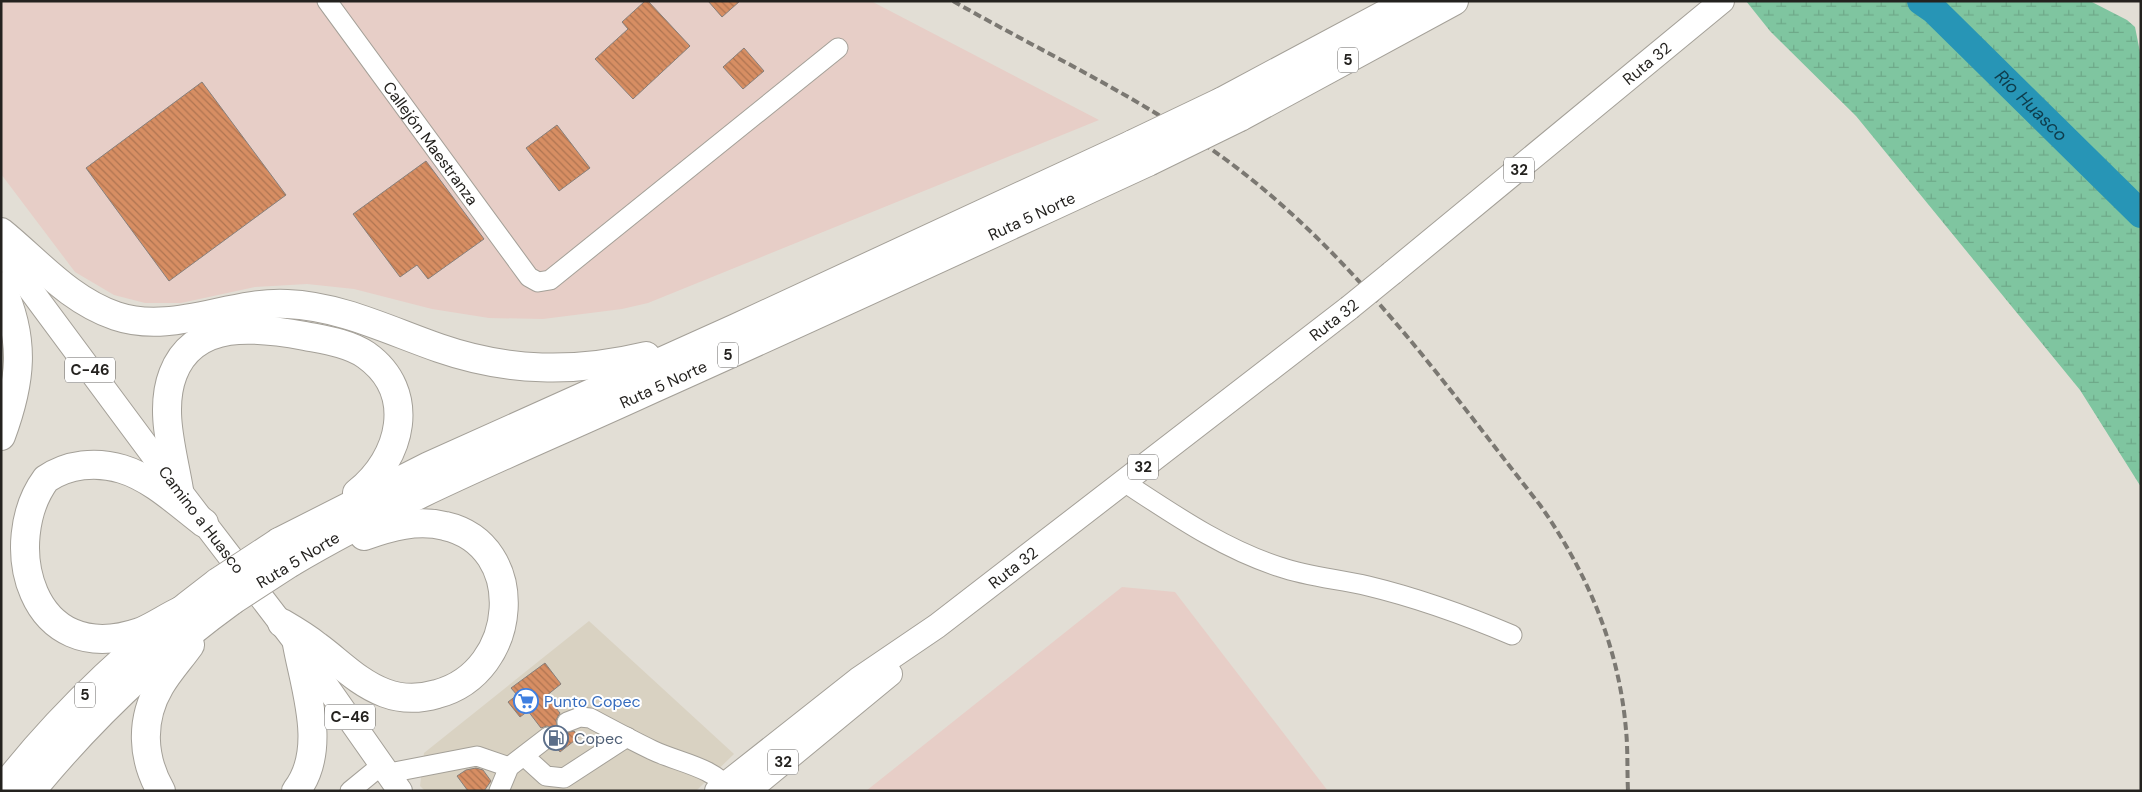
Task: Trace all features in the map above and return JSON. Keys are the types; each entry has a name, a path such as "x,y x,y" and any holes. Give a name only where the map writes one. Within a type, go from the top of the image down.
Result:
{"highway":[{"name":"Ruta 5 Norte","path":"1231,109 1410,1"},
{"name":"Ruta 5 Norte","path":"1,791 91,689 127,655 180,610 225,591 293,552 838,306 1140,153 1454,1"},
{"name":"Ruta 5 Norte","path":"293,552 323,518 429,466 736,328 1140,153"},
{"path":"1,232 73,294 102,310 133,320 166,321 258,306 303,305 346,315 441,349 488,362 554,369 622,362 736,328"},
{"path":"1,286 13,321 18,368 15,396 1,436"},
{"path":"179,490 167,406 173,374 185,352 212,334 242,329 277,331 332,342 357,350 384,374 396,398 399,421 394,446 384,465 360,490 323,518"},
{"path":"180,610 141,631 116,638 76,637 51,628 30,611 15,588 10,576 7,549 12,523 31,491 51,476 74,466 100,464 136,475 204,522"},
{"path":"290,634 317,646 362,681 386,693 401,697 426,697 449,690 462,683 481,668 496,646 503,624 504,597 493,563 479,544 459,531 432,524 403,525 293,552"},
{"name":"Ruta 5 Norte","path":"31,791 76,738 130,684 210,616 225,591"},
{"path":"161,791 151,770 147,751 146,732 150,708 161,685 210,616"},
{"path":"290,634 311,720 312,736 310,763 296,791"}],"main road":[{"name":"Ruta 32","path":"724,788 865,674 937,626 1350,308 1722,1"},
{"name":"Camino a Huasco","path":"1,250 179,490 290,634 391,776"},
{"name":"Ruta 32","path":"748,791 866,695 937,626"}],"street":[{"name":"Callejón Maestranza","path":"327,1 528,277 538,282 550,280 838,48"},
{"path":"1124,482 1196,527 1255,558 1305,574 1398,594 1452,611 1512,635"},
{"path":"567,722 580,717 590,718 654,751 694,765 724,788"},
{"path":"499,791 509,767 548,737"},
{"path":"524,756 546,776 564,778 626,737"},
{"path":"350,791 391,776 477,756 509,767"}],"shaded area":[{"path":"1,1 871,1 1099,120 648,303 622,309 543,319 489,318 432,309 354,289 307,284 255,287 181,303 145,303 114,295 75,272 1,174"},
{"path":"1122,587 1175,592 1328,791 866,791"},
{"path":"589,621 734,754 696,791 425,791 420,786 424,753"}],"green space":[{"path":"1746,1 2090,1 2127,20 2135,27 2141,57 2141,487 2080,390 1856,116 1770,31"}],"building":[{"path":"645,1 648,1 690,46 633,99 595,59 628,29 622,22"},
{"path":"708,1 740,1 722,17"},
{"path":"744,48 764,71 743,89 723,67"},
{"path":"202,82 286,195 169,281 86,168"},
{"path":"557,125 590,168 559,191 526,148"},
{"path":"426,161 484,239 428,279 417,265 400,277 353,214"},
{"path":"545,663 561,684 546,696 560,713 556,720 557,726 565,733 574,731 579,737 560,752 555,745 559,736 557,730 547,726 541,728 528,711 520,717 508,702 517,695 511,688"},
{"path":"476,768 483,770 491,781 484,791 468,791 457,776 466,770"}],"waterway":[{"name":"Río Huasco","path":"1921,1 1934,10 2141,214"}],"railway":[{"path":"953,1 1126,95 1225,159 1315,235 1394,321 1540,505 1557,530 1586,584 1608,640 1616,669 1626,730 1628,791"}],"place":[{"name":"Punto Copec","path":"526,701"},
{"name":"Copec","path":"556,738"}]}
